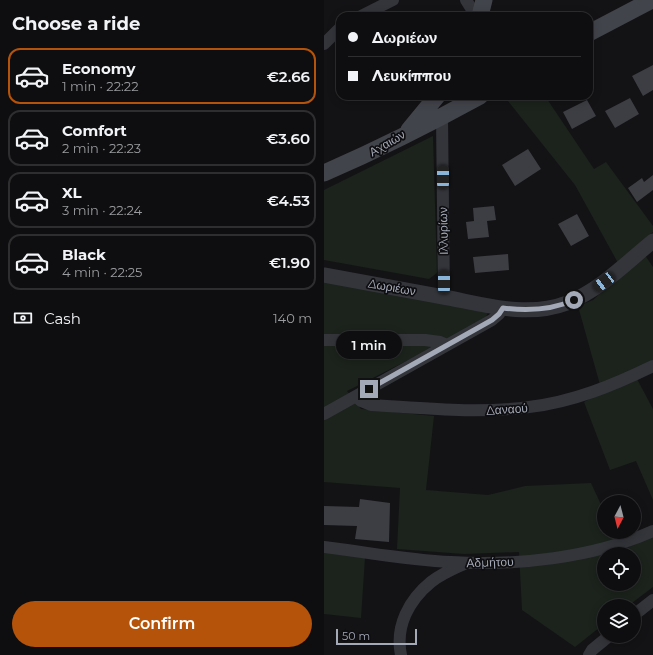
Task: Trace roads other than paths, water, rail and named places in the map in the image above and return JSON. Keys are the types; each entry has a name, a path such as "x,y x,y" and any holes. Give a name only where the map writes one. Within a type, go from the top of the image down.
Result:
{"main road":[{"path":"481,12 484,0"},
{"path":"593,31 652,0"},
{"name":"Αχαιών","path":"324,173 403,136 434,100"},
{"path":"403,136 473,100"}],"street":[{"path":"369,12 393,0"},
{"path":"466,0 474,12"},
{"path":"324,44 336,32"},
{"name":"Ιλλυρίων","path":"442,117 444,297"},
{"name":"Δωριέων","path":"324,275 503,308 526,310 548,308 566,304 600,285 653,240"},
{"path":"324,414 492,320 503,308"},
{"path":"324,340 425,340 440,342 447,345"},
{"name":"Δαναού","path":"356,396 361,401 371,405 455,410 510,410 570,399 623,380 653,366"},
{"name":"Αδμήτου","path":"324,547 428,560 467,563 531,560 576,554 612,547 653,531"},
{"path":"401,655 399,644 400,631 403,619 415,599 432,581 446,572 467,563"},
{"path":"641,609 653,600"},
{"path":"589,655 592,650 600,643"}]}
